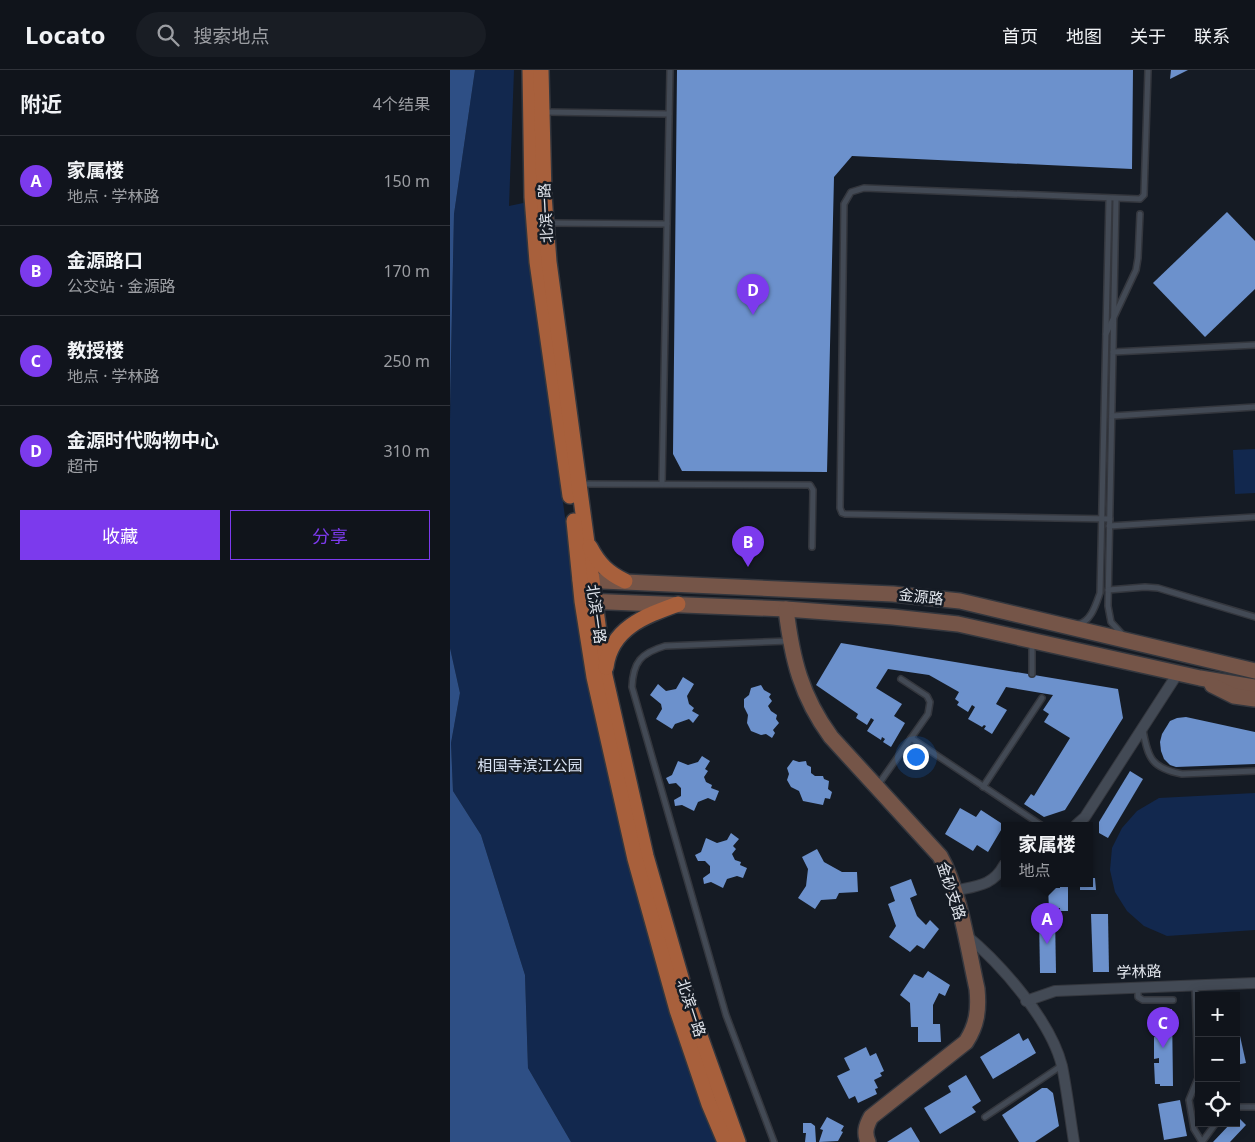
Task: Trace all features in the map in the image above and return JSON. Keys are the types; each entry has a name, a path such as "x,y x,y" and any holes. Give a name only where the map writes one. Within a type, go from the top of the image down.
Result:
{"main road":[{"name":"北滨一路","path":"530,70 532,197 537,262 574,523 586,580"},
{"name":"北滨一路","path":"541,70 549,262 586,539 586,580 594,677 635,859 677,1010 709,1104 725,1142"},
{"path":"586,539 602,566 626,581"},
{"name":"金源路","path":"586,580 893,594 931,598 960,602 1068,626 1255,671"},
{"path":"678,604 673,600 671,591 676,586 682,584"},
{"name":"北滨一路","path":"588,600 646,856 688,1004 738,1142"},
{"name":"金源路","path":"588,600 786,609 893,616 958,624 1200,678 1255,687"},
{"path":"605,676 608,654 616,640 625,630 648,615 678,604"},
{"name":"金砂支路","path":"786,609 790,641 806,696 817,717 831,738 940,856 947,868 965,934 977,989 979,1004 977,1020 966,1042 870,1117 866,1126 868,1142"},
{"path":"1202,659 1255,661"},
{"path":"1200,678 1234,696 1255,699"}],"street":[{"path":"1079,822 1085,817 1143,730 1178,673"},
{"path":"954,891 993,880 1001,872"},
{"path":"965,934 995,961 1026,1001 1055,1046 1062,1066 1074,1142"},
{"name":"学林路","path":"1026,1001 1054,991 1255,983"}],"lane":[{"path":"662,484 670,70"},
{"path":"1110,519 842,513 840,508 844,204 851,192 864,188 1136,200 1142,198 1144,195 1148,70"},
{"path":"542,112 669,114"},
{"path":"1068,626 1082,624 1088,618 1095,608 1100,593 1109,199"},
{"path":"1116,199 1108,606 1111,622 1118,631 1135,642"},
{"path":"1106,336 1136,270 1140,214"},
{"path":"546,223 667,224"},
{"path":"1113,352 1255,345"},
{"path":"1112,416 1255,408"},
{"path":"579,484 810,486 813,490 812,547"},
{"path":"1110,526 1255,518"},
{"path":"1108,590 1145,587 1158,588 1255,616"},
{"path":"1032,640 1032,674"},
{"path":"774,1142 726,1016 632,687 633,671 640,659 650,650 665,646 790,641"},
{"path":"877,787 928,714 930,702 927,696 901,679"},
{"path":"983,787 1042,698"},
{"path":"1143,730 1146,750 1151,760 1171,772 1182,774 1255,771"},
{"path":"911,738 1036,822"},
{"path":"1195,985 1198,1078 1189,1100 1194,1129 1202,1142 1213,1127"},
{"path":"1138,988 1138,997 1143,1000 1173,1000"},
{"path":"985,1117 1062,1066"},
{"path":"1240,1107 1255,1107"}],"green space":[{"name":"相国寺滨江公园","path":"475,70 514,70 509,206 528,202 532,263 576,602 719,1142 571,1142 528,1068 525,975 481,835 453,791 451,743 460,693 450,648 450,419 454,214"},
{"path":"1255,449 1255,493 1235,494 1233,450"},
{"path":"1255,793 1255,930 1167,936 1144,926 1127,911 1115,892 1110,870 1112,848 1122,828 1137,811 1159,798"}],"shaded area":[{"path":"450,70 475,70 454,214 450,408"},
{"path":"450,648 460,693 451,743 453,791 481,835 525,975 528,1068 571,1142 450,1142"}],"building":[{"path":"677,70 1133,70 1132,169 852,156 834,177 827,472 682,471 673,454"},
{"path":"1171,70 1188,70 1170,79"},
{"path":"1227,212 1255,241 1255,289 1205,337 1153,283"},
{"path":"841,643 1118,689 1123,718 1065,810 1044,817 1024,804 1031,794 1034,796 1070,738 1044,722 1049,714 1043,710 1053,695 1006,687 996,704 1007,710 992,734 984,729 986,726 982,727 968,719 975,707 972,705 968,712 957,705 959,702 955,699 959,692 929,675 888,669 876,688 902,704 894,716 905,723 891,747 883,742 885,739 882,737 881,740 867,731 874,720 871,718 867,725 856,718 858,714 816,685"},
{"path":"683,677 694,684 687,696 689,704 694,708 692,711 699,715 693,723 689,719 675,724 672,729 656,719 662,709 661,704 650,695 658,684 666,691 676,689"},
{"path":"761,685 764,690 771,694 769,697 772,701 768,706 777,715 776,719 779,723 773,730 775,733 772,738 766,734 761,735 751,731 747,723 748,715 744,707 744,699 749,695 751,688"},
{"path":"1186,717 1255,732 1255,764 1176,767 1170,765 1164,759 1161,751 1160,742 1162,734 1170,721"},
{"path":"702,756 710,761 705,769 708,771 704,777 706,782 712,785 711,788 719,791 715,801 708,798 698,802 694,811 682,805 675,806 674,800 681,796 681,788 676,783 669,784 666,778 672,775 678,761 688,765 698,762"},
{"path":"793,760 799,762 806,761 807,765 811,767 811,773 815,776 823,776 824,779 829,781 828,789 832,792 830,799 825,798 823,805 803,801 799,791 791,787 787,780 789,774 787,768"},
{"path":"1130,771 1143,779 1108,838 1099,833 1099,822"},
{"path":"960,808 976,817 981,810 1001,823 1001,830 988,852 977,845 973,851 945,834"},
{"path":"731,833 739,839 733,846 736,849 732,854 735,860 741,862 740,865 747,868 743,878 737,876 727,879 723,888 711,882 704,884 703,878 710,873 710,866 705,861 698,861 695,855 701,852 706,838 717,843 727,840"},
{"path":"817,849 824,862 842,872 857,872 858,892 839,893 836,899 821,900 815,909 798,898 806,886 808,869 802,857"},
{"path":"1093,878 1095,878 1096,890 1080,890 1080,887 1093,887"},
{"path":"911,879 917,895 910,898 917,916 926,925 930,920 939,929 924,949 917,945 910,952 889,937 896,926 888,904 895,901 890,887"},
{"path":"1048,887 1068,887 1068,911 1060,911 1060,908 1055,908 1055,911 1049,911"},
{"path":"1091,914 1108,914 1109,972 1093,972"},
{"path":"1055,915 1056,973 1040,973 1039,916"},
{"path":"928,971 950,985 945,996 939,993 933,1005 933,1024 940,1024 941,1042 918,1042 918,1027 911,1027 910,1003 900,995 914,974 923,978"},
{"path":"1158,1009 1172,1009 1173,1086 1155,1084 1154,1063 1159,1063 1159,1058 1154,1059 1154,1037 1159,1037 1159,1033 1154,1033 1153,1011 1158,1011"},
{"path":"1019,1033 1023,1041 1028,1038 1036,1053 993,1079 980,1057"},
{"path":"1240,1036 1246,1063 1240,1064"},
{"path":"866,1047 870,1056 876,1053 884,1071 880,1073 882,1076 874,1080 878,1088 875,1089 877,1094 858,1103 855,1096 849,1099 837,1076 850,1070 844,1058"},
{"path":"966,1075 981,1101 972,1107 976,1112 940,1134 924,1108 951,1092 948,1086"},
{"path":"1042,1088 1047,1088 1053,1093 1059,1126 1035,1142 1019,1142 1002,1115"},
{"path":"1180,1100 1187,1136 1164,1140 1158,1104"},
{"path":"827,1117 844,1126 838,1141 819,1142 823,1130 820,1129"},
{"path":"1240,1119 1246,1125 1230,1142 1213,1142 1227,1127 1240,1127"},
{"path":"803,1123 811,1123 815,1126 816,1142 805,1142 806,1133 803,1133"},
{"path":"911,1127 920,1142 887,1142"}],"place":[{"name":"金源时代购物中心","path":"753,315"},
{"name":"金源路口","path":"748,567"},
{"name":"家属楼","path":"1047,944"},
{"name":"教授楼","path":"1163,1048"}]}
